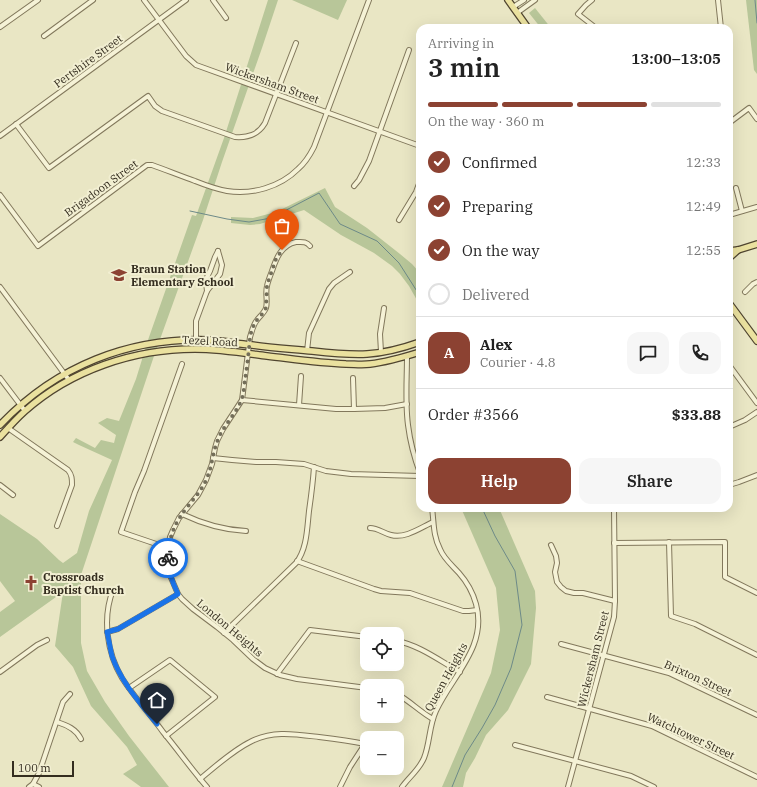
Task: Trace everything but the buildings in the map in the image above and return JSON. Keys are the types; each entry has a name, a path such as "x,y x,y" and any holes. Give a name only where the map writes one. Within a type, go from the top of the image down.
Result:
{"main road":[{"path":"508,0 525,24"},
{"path":"733,251 757,244"},
{"path":"733,254 738,250"},
{"path":"733,308 757,341"},
{"name":"Tezel Road","path":"0,425 20,405 42,387 96,359 129,348 173,340 210,340 307,351 366,354 398,349 416,343"},
{"name":"Tezel Road","path":"0,437 25,411 69,380 116,360 141,354 171,350 196,349 248,353 333,364 369,364 416,353"}],"street":[{"path":"0,27 38,0"},
{"path":"44,36 93,0"},
{"name":"Wickersham Street","path":"144,0 186,56 196,64 416,144"},
{"name":"Pertshire Street","path":"0,136 186,0"},
{"path":"213,0 226,18"},
{"name":"Brigadoon Street","path":"5,201 38,246 147,165 152,165 227,191 247,192 271,186 291,175 304,162 314,147 369,0"},
{"path":"513,7 524,0"},
{"path":"517,13 535,0"},
{"path":"591,24 578,14 592,0"},
{"path":"718,0 721,24"},
{"path":"16,124 49,168 148,96 155,106 162,111 235,137 249,137 256,133 264,125 296,43"},
{"path":"354,186 365,170 409,50"},
{"path":"733,120 749,108 757,119"},
{"path":"736,188 742,211"},
{"path":"399,220 416,192"},
{"path":"0,195 5,201 0,204"},
{"path":"733,214 757,207"},
{"name":"London Heights","path":"310,246 304,242 294,243 288,246 276,259 267,285 266,308 252,329 242,400 217,441 206,480 198,495 182,514 173,530 168,548 168,559 170,573 178,594 193,609 224,633 259,664 277,674 297,679 360,687"},
{"path":"196,340 196,322 207,291 220,274 222,265 218,251 207,277 207,291"},
{"path":"307,351 309,333 329,289 334,283 350,272"},
{"path":"745,292 757,282"},
{"path":"0,287 69,380"},
{"path":"381,352 380,334 384,308"},
{"path":"407,356 408,423 416,463"},
{"path":"168,548 121,532 182,364"},
{"path":"733,370 757,403"},
{"path":"299,405 301,376"},
{"path":"0,378 25,411"},
{"path":"353,378 354,409"},
{"path":"242,400 354,409 386,408 407,404"},
{"path":"733,425 745,420 757,412"},
{"path":"8,428 68,470 70,473 72,485 57,526"},
{"path":"213,458 304,464 337,473 416,476"},
{"path":"224,633 298,561 304,546 314,467"},
{"path":"733,483 757,475"},
{"path":"0,485 13,495"},
{"name":"Queen Heights","path":"402,787 424,758 432,719 460,672 474,646 476,639 478,619 473,595 459,573 446,560 440,549 435,537 432,512"},
{"name":"Wickersham Street","path":"568,787 614,618 614,512"},
{"path":"182,514 211,526 246,531"},
{"path":"370,528 399,536 405,535 433,522"},
{"path":"669,542 670,616 695,624 757,655"},
{"path":"614,543 725,542 725,577 757,593"},
{"path":"551,545 556,556 557,563 555,572 561,587 574,593 583,593 615,602"},
{"path":"298,561 381,591 410,593 463,611 477,610"},
{"path":"113,590 107,610 107,632 114,662 129,688 207,787"},
{"path":"107,632 118,629 178,594"},
{"path":"277,674 310,630 360,636"},
{"path":"0,672 37,645 47,640"},
{"path":"404,643 414,646 460,672"},
{"name":"Brixton Street","path":"561,644 675,675 757,715"},
{"path":"129,688 170,660 215,697 166,736"},
{"path":"29,787 33,784 39,774 64,702 70,694"},
{"name":"Watchtower Street","path":"547,696 652,726 757,777"},
{"path":"404,698 432,719"},
{"path":"57,722 74,729 81,739"},
{"path":"200,779 251,741 266,735 289,733 365,744 350,767 340,787"},
{"path":"515,745 635,778 654,787"},
{"path":"33,784 38,787"}],"green space":[{"path":"268,0 278,0 203,220 154,356 81,575 81,643 87,671 105,702 129,736 169,787 141,787 123,774 137,765 127,747 91,706 73,667 55,646 63,592 0,637 0,612 15,601 0,581 0,514 37,539 63,563 77,553 89,511 112,460 73,442 76,438 95,448 101,440 114,443 116,435 98,423 107,418 119,421 136,379 148,340 192,215 196,216 224,138"},
{"path":"292,0 347,0 338,20"},
{"path":"746,0 757,0 757,74 754,70"},
{"path":"535,8 548,24 538,24 529,13"},
{"path":"325,188 335,207 367,228 416,268 416,298 409,286 392,266 374,253 341,235 304,210 260,224 250,225 231,223 231,217 253,218 276,212"},
{"path":"463,512 501,512 535,591 536,608 531,664 508,710 486,735 466,773 463,787 442,787 491,673 500,630 496,588"}],"waterway":[{"path":"755,0 757,23"},
{"path":"190,211 249,222 271,218 319,193 340,224 377,241 399,263 416,290"},
{"path":"452,787 465,755 495,705 511,668 522,625 515,571 495,536 484,512"}],"way so far":[{"path":"168,558 170,537 173,530 179,518 198,495 206,480 212,464 217,441 242,400 252,329 266,308 267,285 276,259 282,250"}],"place":[{"name":"Braun Station Elementary School","path":"119,275"},
{"name":"Crossroads Baptist Church","path":"31,583"}],"route":[{"path":"157,724 129,688 116,667 107,632 118,629 178,594 168,566 168,558"}]}
